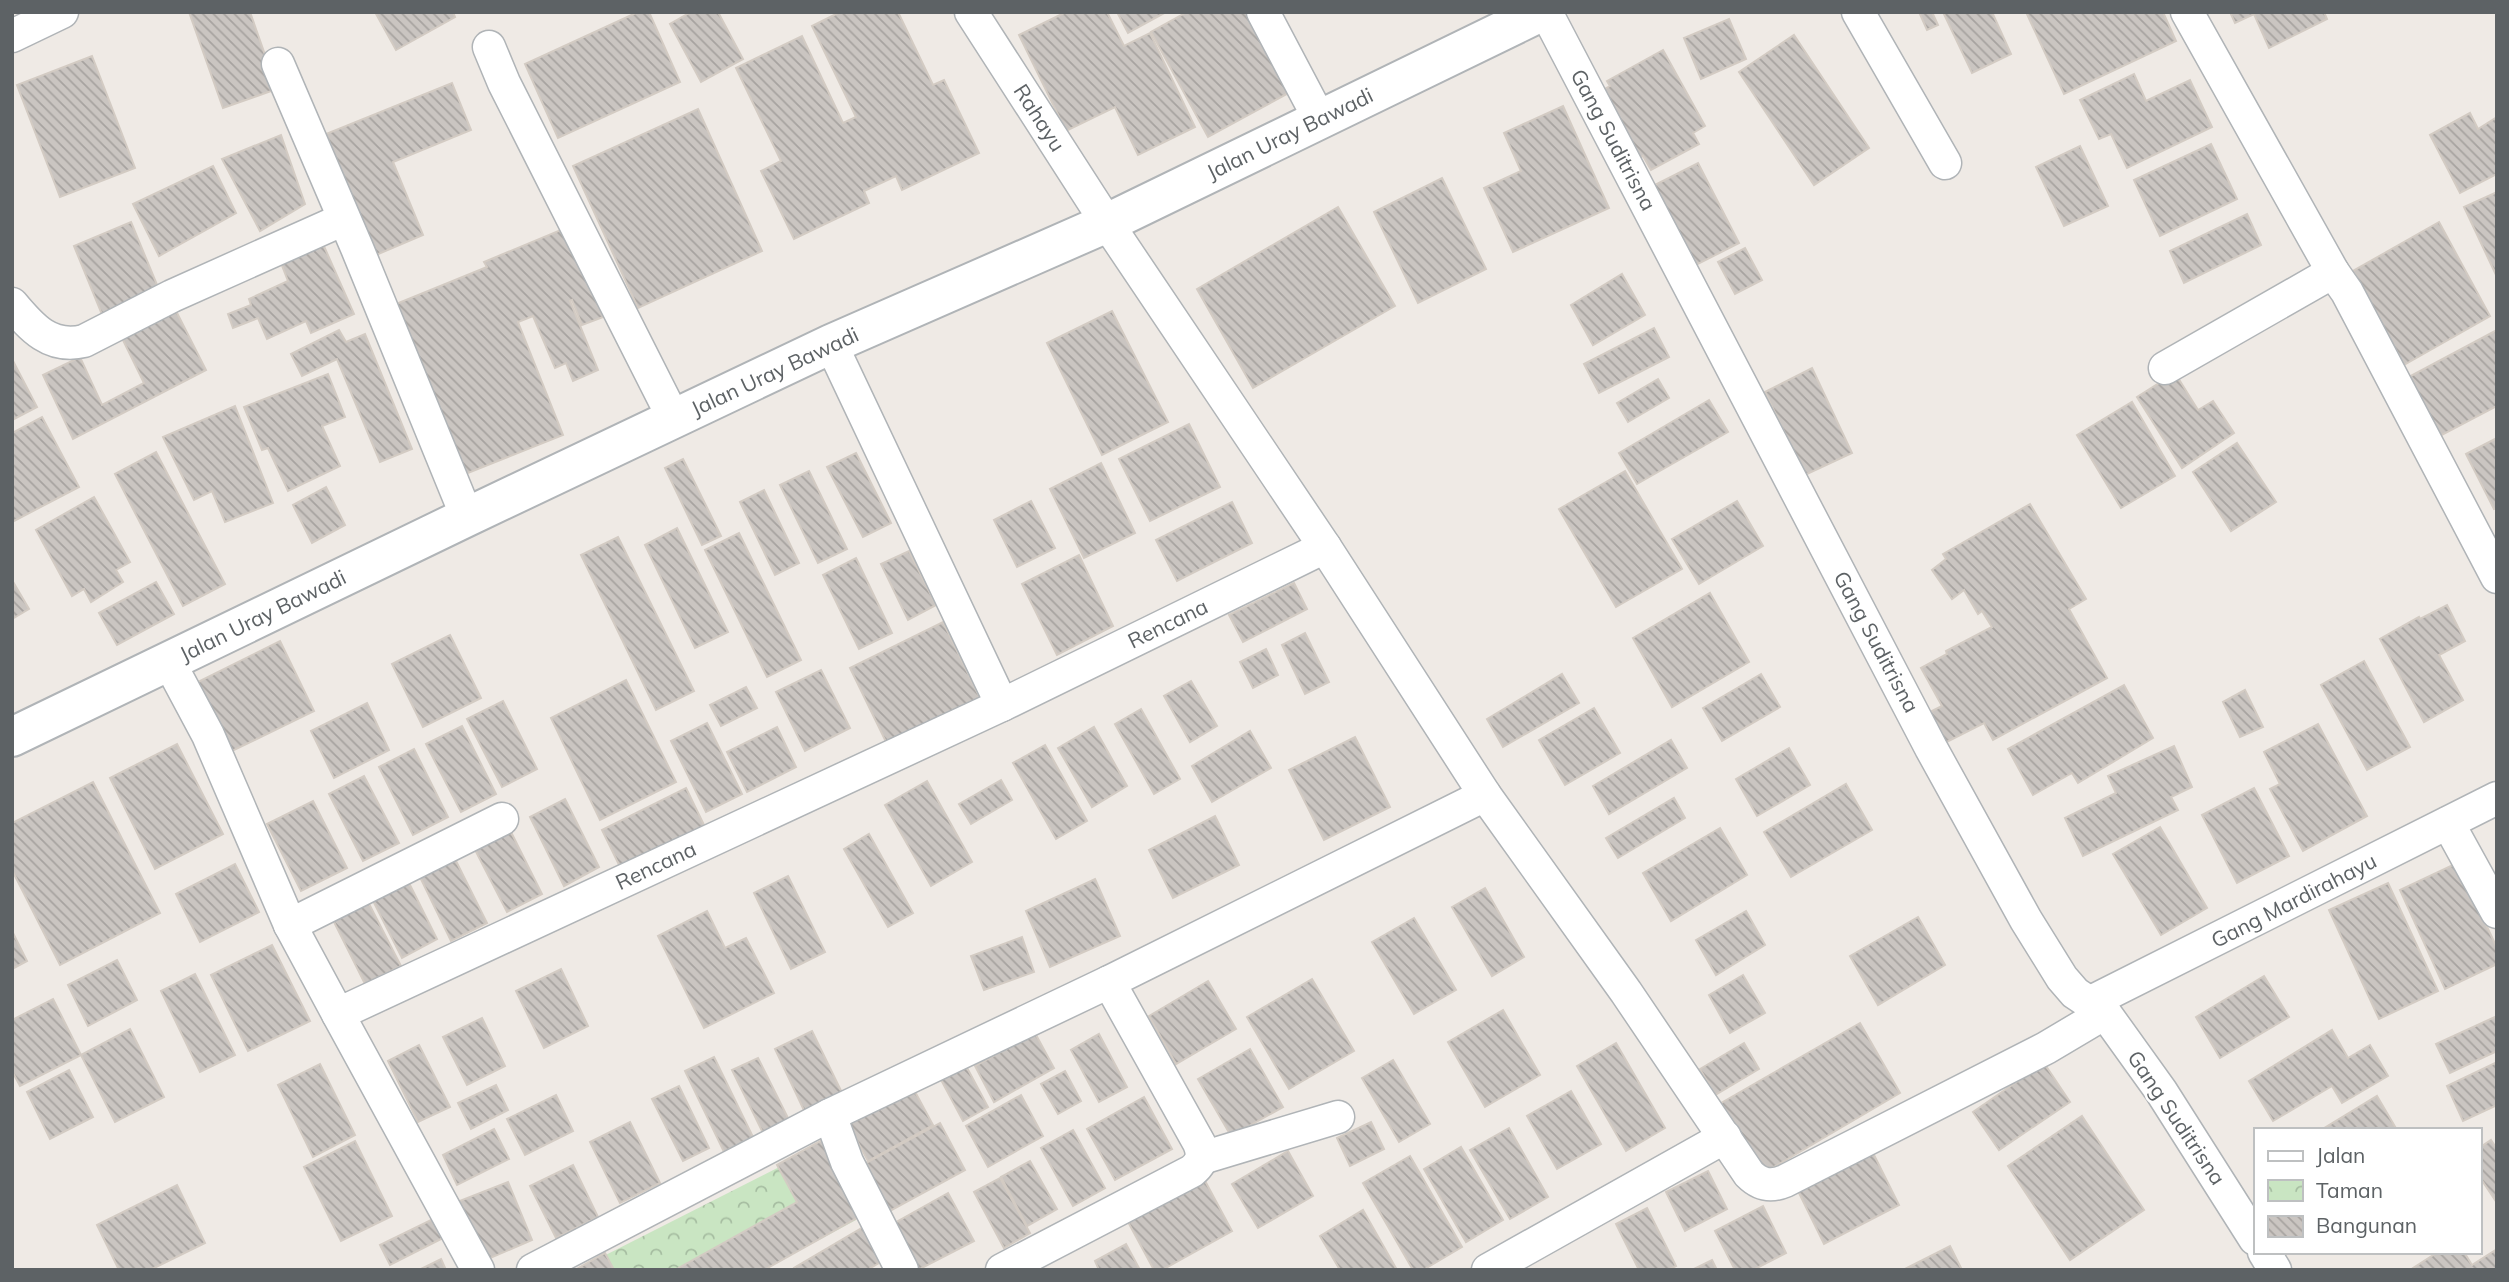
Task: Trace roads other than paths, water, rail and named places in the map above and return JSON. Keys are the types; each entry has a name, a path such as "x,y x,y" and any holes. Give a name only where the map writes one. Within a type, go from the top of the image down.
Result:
{"street":[{"path":"12,36 62,12"},
{"name":"Rahayu","path":"971,12 1107,223 1325,547 1485,795"},
{"path":"1263,12 1320,120"},
{"name":"Jalan Uray Bawadi","path":"12,737 831,344 1107,223 1541,12"},
{"name":"Gang Suditrisna","path":"1546,12 1925,735 2026,920 2062,978 2075,993 2098,1008 2161,1091 2254,1237"},
{"path":"1858,12 1945,163"},
{"path":"2188,12 2353,305 2497,577"},
{"path":"489,47 504,83 674,419"},
{"path":"278,64 467,517"},
{"path":"12,304 33,328 50,340 68,344 84,341 172,296 344,219"},
{"path":"2165,368 2333,272"},
{"path":"831,344 1002,705"},
{"name":"Rencana","path":"338,1014 1002,705 1325,547"},
{"path":"169,662 208,735 290,925 478,1270"},
{"path":"533,1270 830,1115 1109,982 1485,795"},
{"name":"Gang Mardirahayu","path":"1485,795 1626,992 1756,1181 1766,1184 1778,1184 2046,1048 2098,1008 2497,798"},
{"path":"290,925 502,819"},
{"path":"2448,824 2497,912"},
{"path":"1002,1270 1192,1171 1199,1166 1202,1158 1199,1143 1109,982"},
{"path":"830,1115 847,1162 902,1270"},
{"path":"1202,1158 1338,1117"},
{"path":"1488,1270 1725,1137"},
{"path":"2264,1254 2275,1270"}]}
